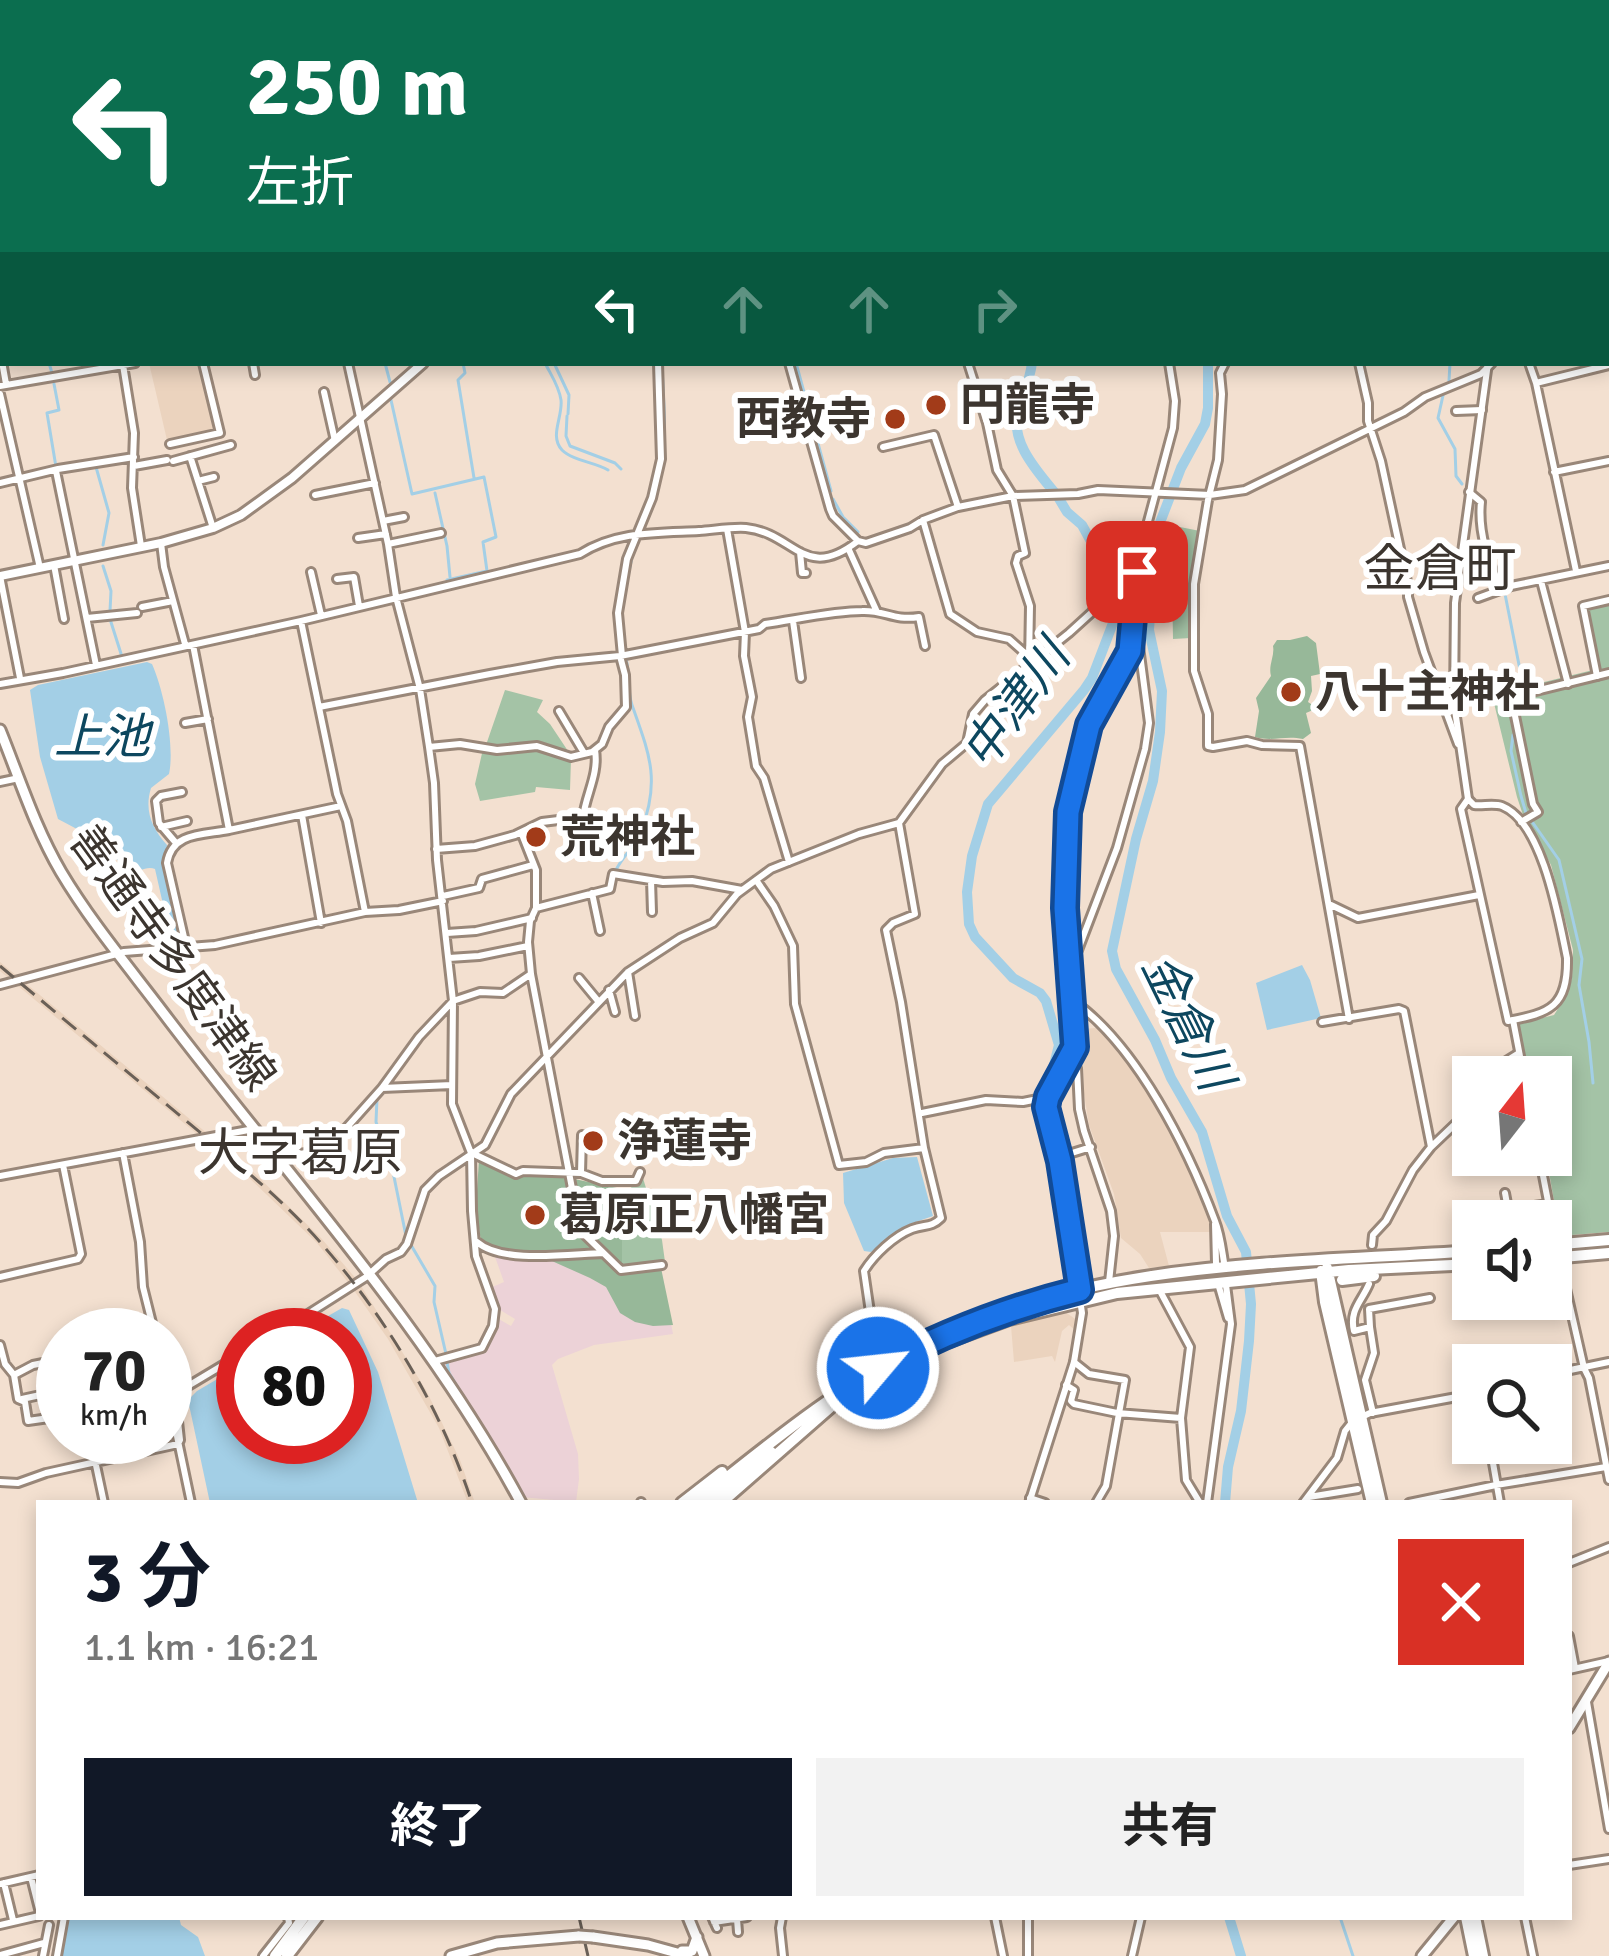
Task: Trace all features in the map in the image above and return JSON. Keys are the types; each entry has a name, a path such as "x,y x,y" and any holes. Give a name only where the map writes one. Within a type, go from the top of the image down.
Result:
{"highway":[{"path":"1572,1248 1609,1240"},
{"path":"1305,1274 1336,1257 1452,1252"},
{"path":"1572,1252 1609,1253"},
{"path":"712,1500 833,1405 901,1364 941,1344 1109,1284 1282,1270 1452,1266"},
{"path":"1342,1280 1452,1267"},
{"path":"1322,1268 1380,1500"},
{"path":"1330,1303 1342,1280 1374,1269"},
{"path":"1282,1270 1314,1278 1330,1303"},
{"path":"699,1500 856,1382 966,1324 1081,1294 1221,1275"},
{"path":"686,1500 769,1436 856,1382"},
{"path":"724,1500 833,1405"},
{"path":"1362,1417 1372,1500"},
{"path":"281,1954 300,1920"},
{"path":"281,1954 317,1920"},
{"path":"1470,1920 1470,1935 1479,1956"},
{"path":"1471,1920 1479,1956"}],"main road":[{"path":"0,576 160,543 241,515 266,499 420,366"},
{"name":"善通寺多度津線","path":"0,730 61,873 118,954 435,1360 519,1500"},
{"path":"1572,1723 1609,1662"},
{"path":"689,1920 704,1956"},
{"path":"1427,1954 1451,1922 1470,1935"},
{"path":"451,1956 526,1939 579,1936 690,1953 697,1937"},
{"path":"648,1945 688,1956"}],"street":[{"path":"40,568 2,388 118,366"},
{"path":"123,366 134,433 132,488 142,547"},
{"path":"170,444 220,434 204,366"},
{"path":"254,366 255,375"},
{"path":"349,366 396,597 420,688 434,783 436,849 453,1001 452,1104 471,1154 476,1256 496,1309 482,1348 435,1360"},
{"path":"429,747 460,744 496,750 537,746 571,757 602,744 626,707 618,613 628,559 661,459 658,366"},
{"path":"790,366 833,516 866,543 958,507 1012,496 1098,490 1210,495 1245,490 1404,412 1425,397 1481,374 1488,366"},
{"path":"969,366 997,470 1012,496 1025,554 1016,562 1030,607 1029,660"},
{"path":"1029,1500 1081,1335 1081,1294 1046,1107 1075,1041 1065,908 1068,812 1089,725 1127,659 1138,560 1173,428 1169,366"},
{"path":"1221,366 1218,460 1199,545 1193,600 1194,670 1208,714 1207,742 1213,747 1246,741 1300,746 1349,1018"},
{"path":"1360,366 1408,597 1459,744"},
{"path":"1468,799 1461,809 1508,1021 1539,1016 1561,995 1568,974 1552,887 1521,822 1504,807 1474,805 1468,799 1453,674 1459,558 1489,366"},
{"path":"1530,366 1576,571"},
{"path":"1536,383 1605,366"},
{"path":"324,392 335,441"},
{"path":"1456,411 1482,410"},
{"path":"883,447 934,435 958,507"},
{"path":"0,484 56,471 170,461 231,445"},
{"path":"190,456 213,527"},
{"path":"1554,472 1609,461"},
{"path":"56,471 96,665"},
{"path":"198,481 214,477"},
{"path":"315,495 375,483"},
{"path":"1469,492 1481,502 1480,524 1502,590"},
{"path":"383,521 404,517"},
{"path":"923,520 950,614 977,632 1016,643 1029,660"},
{"path":"727,530 745,632 752,698 748,716 756,766 764,778 789,862"},
{"path":"0,684 301,621 580,554 622,536 756,531 822,559 858,541"},
{"path":"388,544 441,533"},
{"path":"358,538 386,534"},
{"path":"160,543 208,719 229,830"},
{"path":"848,549 877,612"},
{"path":"800,552 802,573 806,573"},
{"path":"317,1308 401,1252 425,1190 485,1145 511,1094 628,971 713,923 742,890 771,869 859,833 899,823 942,764 967,743 973,715 985,700 1091,613 1122,571 1138,560"},
{"path":"53,566 64,619"},
{"path":"1478,598 1511,586 1609,566"},
{"path":"311,572 321,616"},
{"path":"0,576 20,680"},
{"path":"337,579 354,577 359,606"},
{"path":"1541,581 1568,684"},
{"path":"87,618 173,601"},
{"path":"1597,676 1583,606 1609,601"},
{"path":"319,707 860,610 901,620 919,617 925,646"},
{"path":"301,621 365,912"},
{"path":"793,621 801,678"},
{"path":"1068,955 1078,950 1117,848 1145,749 1146,685 1138,639 1132,635"},
{"path":"1521,822 1538,812 1511,697 1609,673"},
{"path":"559,711 584,753"},
{"path":"185,723 208,719"},
{"path":"436,849 475,846 542,822 583,817 596,768 595,750"},
{"path":"0,782 19,778"},
{"path":"176,843 161,827 156,812 158,798 182,792"},
{"path":"186,946 167,863 171,846 340,806"},
{"path":"302,815 321,923"},
{"path":"161,827 187,821"},
{"path":"878,1368 864,1271 872,1258 898,1238 941,1218 886,930 893,922 915,914 899,823"},
{"path":"521,832 536,871 536,908 528,946 530,974 580,1226 621,1270 662,1265"},
{"path":"0,985 118,954 215,945 365,912 399,910 479,888 482,879 533,865"},
{"path":"536,908 610,889 613,874 692,880 742,890"},
{"path":"651,880 652,911"},
{"path":"756,880 775,906 793,946 795,1004 839,1165 924,1148"},
{"path":"592,893 600,931"},
{"path":"1328,902 1358,918 1479,895"},
{"path":"447,933 532,918"},
{"path":"449,958 528,946"},
{"path":"628,971 635,1016"},
{"path":"275,1157 332,1144 453,1001 480,992 503,993 530,974"},
{"path":"579,978 598,1001"},
{"path":"609,990 615,1012"},
{"path":"1072,1000 1148,1083 1215,1220 1231,1324 1203,1500"},
{"path":"633,1003 645,1001"},
{"path":"1322,1022 1404,1011 1431,1147"},
{"path":"1513,1020 1520,1056"},
{"path":"1515,1056 1519,1053"},
{"path":"1069,1062 1077,1068 1079,1109 1111,1210 1114,1236 1109,1284"},
{"path":"382,1088 452,1085"},
{"path":"920,1114 986,1100 1023,1102 1048,1097"},
{"path":"1372,1245 1372,1235 1386,1221 1413,1170 1452,1127"},
{"path":"0,1176 254,1129"},
{"path":"581,1173 582,1135"},
{"path":"1059,1157 1091,1147"},
{"path":"124,1153 148,1308"},
{"path":"471,1154 517,1174 569,1172 602,1181 636,1181 640,1172"},
{"path":"0,1277 78,1259 81,1254 63,1165"},
{"path":"1505,1192 1506,1200"},
{"path":"475,1239 480,1247 501,1254 603,1253"},
{"path":"1369,1284 1355,1307 1352,1323 1354,1331 1370,1327"},
{"path":"1159,1287 1190,1347 1181,1418 1186,1480 1201,1500"},
{"path":"1362,1417 1365,1380 1374,1353 1370,1309 1430,1298"},
{"path":"1572,1320 1589,1378 1609,1480"},
{"path":"0,1345 4,1364 14,1375 18,1400"},
{"path":"1074,1362 1089,1374 1125,1380 1106,1486 1098,1500"},
{"path":"1572,1370 1609,1362"},
{"path":"14,1375 36,1365"},
{"path":"1066,1385 1074,1390 1074,1404 1181,1418"},
{"path":"18,1400 36,1396"},
{"path":"1305,1500 1336,1458 1345,1430 1362,1417 1452,1398"},
{"path":"18,1400 26,1402 28,1421 36,1420"},
{"path":"0,1482 18,1483 88,1464"},
{"path":"97,1464 103,1500"},
{"path":"182,1464 190,1500"},
{"path":"1492,1464 1500,1500"},
{"path":"1433,1500 1606,1467"},
{"path":"1305,1500 1358,1489"},
{"path":"1572,1562 1609,1547"},
{"path":"1572,1669 1609,1662"},
{"path":"1586,1700 1609,1829"},
{"path":"1598,1760 1609,1757"},
{"path":"1572,1864 1609,1859"},
{"path":"14,1922 2,1884 35,1876"},
{"path":"0,1925 36,1915"},
{"path":"41,1920 45,1940"},
{"path":"57,1956 63,1920"},
{"path":"263,1956 288,1920"},
{"path":"737,1920 738,1931"},
{"path":"781,1920 783,1956"},
{"path":"995,1920 1003,1956"},
{"path":"1028,1920 1028,1956"},
{"path":"1132,1956 1140,1920"},
{"path":"1527,1920 1533,1956"},
{"path":"44,1956 49,1925"},
{"path":"0,1954 45,1940"}],"shaded area":[{"path":"150,366 202,366 217,431 167,440"},
{"path":"0,962 249,1168 321,1238 358,1281 426,1390 474,1500 467,1500 439,1428 372,1316 372,1308 366,1308 317,1243 243,1172 0,971"},
{"path":"1096,1028 1116,1044 1163,1112 1212,1221 1211,1232 1160,1232 1169,1266 1149,1268 1121,1238 1114,1194 1089,1125 1084,1094 1082,1029"},
{"path":"494,1254 602,1255 661,1268 673,1334 594,1345 552,1365 578,1454 576,1500 521,1497 439,1361 483,1350 497,1318 511,1326 515,1319 497,1308 490,1288 504,1282"},
{"path":"1064,1311 1078,1321 1076,1331 1069,1325 1062,1331 1055,1362 1052,1356 1014,1362 1011,1326"}],"green space":[{"path":"1180,527 1200,531 1192,576 1191,638 1173,639 1172,579"},
{"path":"1609,603 1609,1232 1572,1235 1572,1200 1554,1200 1550,1176 1572,1176 1572,1056 1525,1056 1518,1024 1554,1015 1568,993 1573,950 1551,865 1517,797 1492,695 1597,669 1587,607"},
{"path":"1307,636 1316,643 1320,674 1311,676 1308,702 1314,706 1306,713 1311,733 1303,739 1255,737 1256,698 1271,676 1273,646 1277,640"},
{"path":"505,690 543,700 537,712 570,754 535,742 486,745"},
{"path":"483,749 496,753 538,749 571,759 570,790 536,787 535,792 480,801 475,784"},
{"path":"479,1159 508,1176 565,1177 617,1188 622,1267 661,1268 673,1325 635,1322 620,1313 606,1287 590,1278 534,1253 481,1242 476,1207"},
{"path":"642,1175 665,1262 622,1268 622,1228 637,1227 631,1186"}],"water":[{"name":"上池","path":"147,662 156,675 169,734 169,774 151,788 148,804 154,826 167,845 165,865 183,940 172,944 155,869 126,872 92,837 58,819 40,757 30,690"},
{"path":"1302,965 1321,1018 1267,1030 1256,983"},
{"path":"917,1157 933,1216 910,1224 871,1252 864,1251 844,1203 843,1173 893,1158"},
{"path":"372,1359 417,1500 209,1500 192,1419 192,1396 216,1380 216,1464 372,1464"},
{"path":"66,1920 180,1920 198,1937 205,1956 59,1956"}],"waterway":[{"path":"50,366 52,373"},
{"path":"386,366 390,382"},
{"path":"464,366 465,373 458,380 474,478"},
{"path":"547,366 561,400 558,445 572,457 608,470"},
{"path":"555,366 569,395 568,414"},
{"path":"658,484 664,439 662,366"},
{"path":"797,366 831,491"},
{"name":"中津川","path":"1031,366 1017,432 1026,454 1055,493"},
{"name":"金倉川","path":"1208,366 1205,424 1181,468 1156,533 1149,630 1162,691 1160,732 1153,781 1112,951 1116,969 1202,1132 1227,1216 1246,1252 1249,1341 1225,1500"},
{"path":"1449,381 1450,366"},
{"path":"54,384 59,410 47,413 56,467 93,461"},
{"path":"1444,391 1438,418 1455,449 1456,476 1462,484"},
{"path":"391,400 412,494 484,477 496,537 483,542 487,571 447,580"},
{"path":"567,416 570,446 621,469"},
{"path":"96,467 109,513 103,545"},
{"path":"435,493 450,577"},
{"name":"中津川","path":"1050,1081 1059,1045 1046,1001 1013,978 975,937 969,924 967,892 988,804 1084,690 1113,623 1110,576 1082,525 1058,497"},
{"path":"833,499 858,532"},
{"path":"623,600 632,557"},
{"path":"103,566 111,591 110,611"},
{"path":"1505,594 1523,685"},
{"path":"616,614 618,650"},
{"path":"110,619 123,660"},
{"path":"616,870 641,831 651,781 648,753 630,700 626,659"},
{"path":"1513,735 1511,751 1526,813 1559,860 1582,959 1579,985 1593,1083"},
{"path":"413,1041 438,1012"},
{"path":"377,1098 376,1122 391,1162 406,1236"},
{"path":"411,1245 435,1286 446,1354"},
{"path":"447,1362 449,1373 523,1495"},
{"name":"金倉川","path":"1230,1920 1241,1956"},
{"path":"1341,1920 1353,1956"}],"railway":[{"path":"0,966 254,1178 320,1242 409,1365 471,1500"},
{"path":"580,1920 588,1956"}],"place":[{"name":"円龍寺","path":"936,405"},
{"name":"西教寺","path":"895,419"},
{"name":"八十主神社","path":"1291,692"},
{"name":"荒神社","path":"536,837"},
{"name":"浄蓮寺","path":"593,1141"},
{"name":"葛原正八幡宮","path":"535,1215"}],"district":[{"name":"金倉町","path":"1440,569"},
{"name":"大字葛原","path":"300,1153"}],"route":[{"path":"878,1368 966,1324 1080,1290 1060,1161 1046,1107 1075,1047 1065,908 1066,824 1089,725 1130,651 1137,572"}]}
